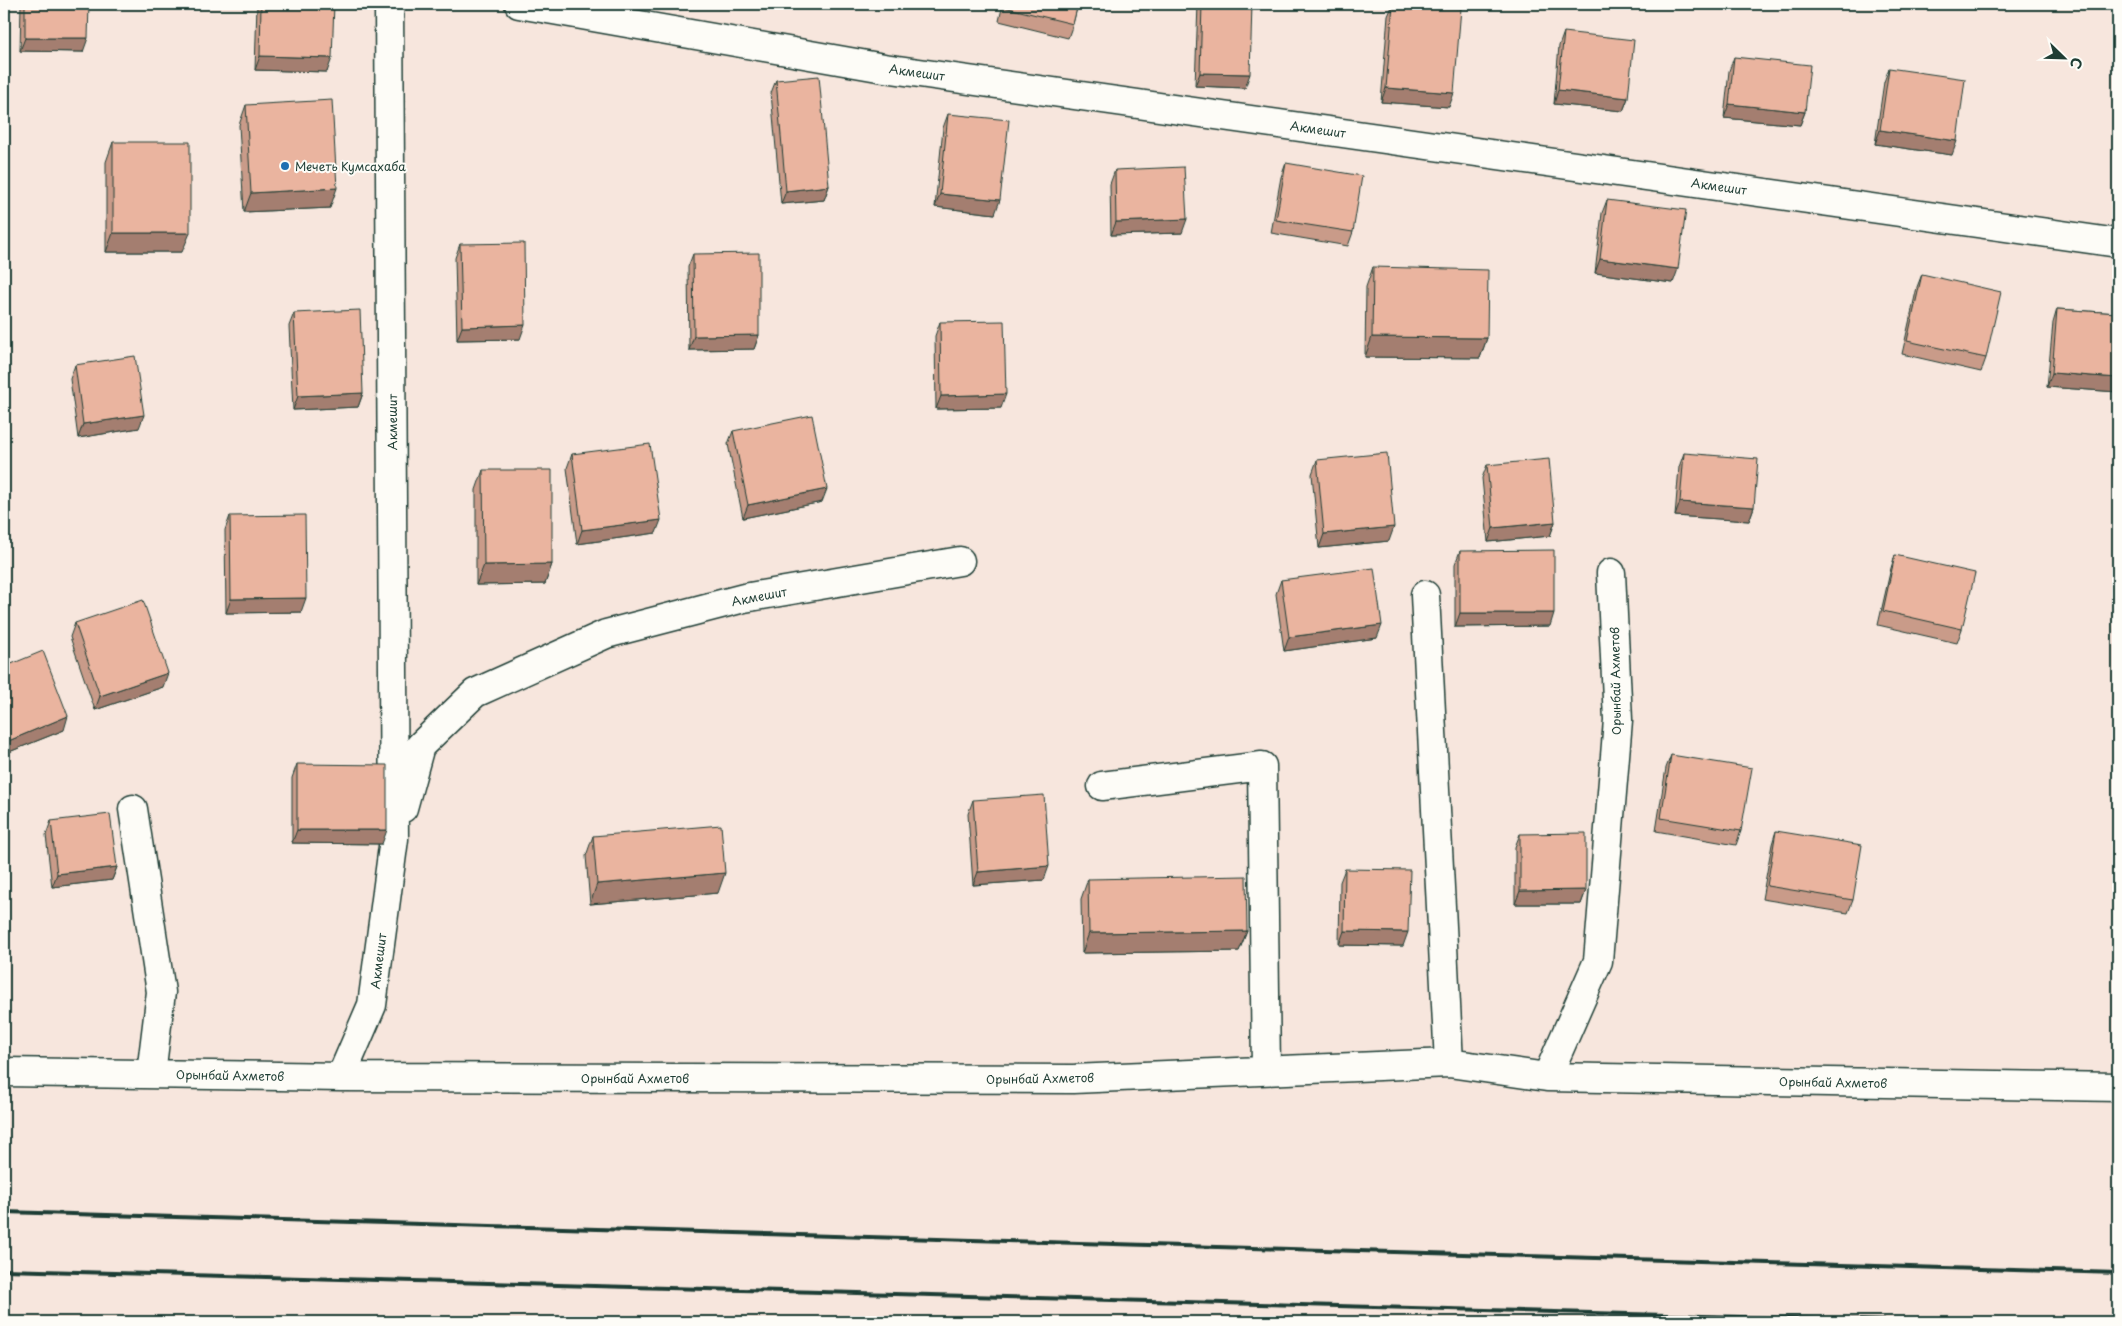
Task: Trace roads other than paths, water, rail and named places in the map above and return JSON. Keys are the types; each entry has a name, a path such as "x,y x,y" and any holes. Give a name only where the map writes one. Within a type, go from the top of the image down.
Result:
{"street":[{"name":"Акмешит","path":"340,1077 372,1005 394,839 390,4"},
{"name":"Акмешит","path":"519,4 884,68 2118,243"},
{"name":"Акмешит","path":"394,839 420,746 475,693 606,634 744,598 960,561"},
{"name":"Орынбай Ахметов","path":"1547,1077 1598,961 1618,720 1611,573"},
{"path":"1425,595 1450,1063"},
{"path":"1102,786 1262,766 1266,1069"},
{"path":"133,809 160,992 152,1074"},
{"name":"Орынбай Ахметов","path":"4,1072 340,1077 1073,1079 1266,1069 1450,1063 1547,1077 2118,1087"}],"railway":[{"path":"4,1212 2118,1273"},
{"path":"4,1270 1926,1322"}],"place":[{"name":"Мечеть Кумсахаба","path":"285,166"}]}
